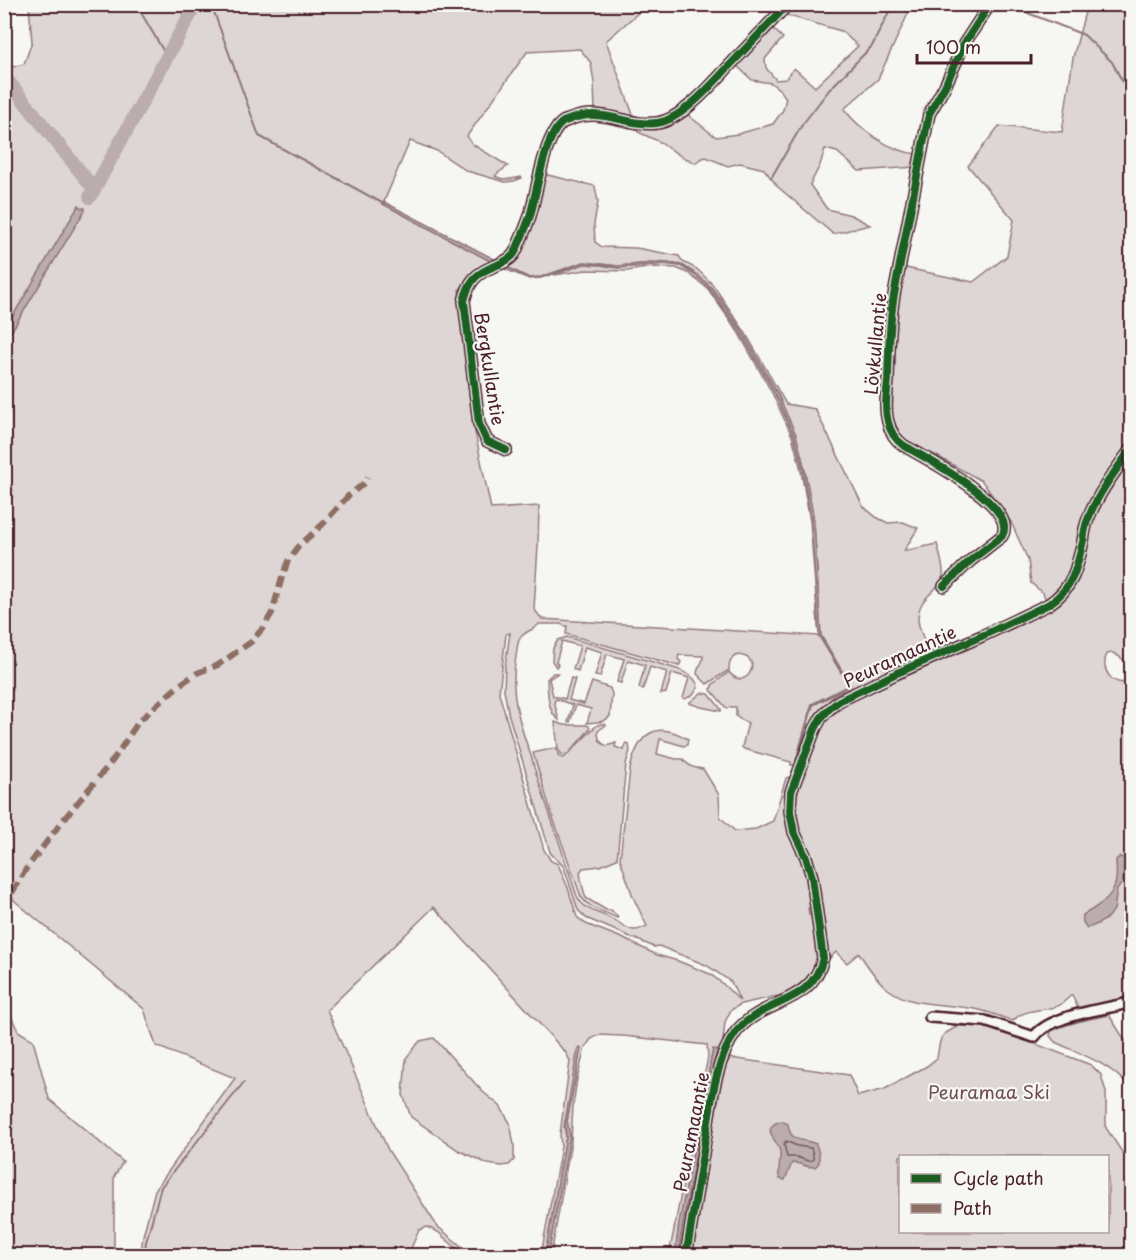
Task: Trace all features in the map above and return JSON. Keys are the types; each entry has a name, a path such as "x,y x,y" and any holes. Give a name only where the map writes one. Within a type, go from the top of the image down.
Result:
{"street":[{"name":"Bergkullantie","path":"506,450 487,441 479,424 464,301 467,288 472,280 486,269 502,263 514,254 528,222 552,133 563,122 590,115 635,122 666,121 695,100 788,4"},
{"name":"Lövkullantie","path":"944,586 970,561 1002,536 1005,528 998,513 982,496 962,480 903,445 891,431 888,425 886,405 891,321 894,295 930,114 964,44 990,4"},
{"name":"Peuramaantie","path":"686,1256 714,1085 726,1049 736,1033 750,1019 803,991 811,984 821,968 823,951 812,877 795,832 790,811 791,792 818,723 839,701 984,635 1057,598 1071,582 1078,566 1087,521 1097,500 1131,448"},
{"path":"930,1017 985,1021 1034,1037 1038,1031 1077,1014 1131,1002"}],"green space":[{"path":"29,5 647,5 606,41 635,120 595,113 591,63 580,49 527,52 467,136 472,144 508,166 495,176 504,179 522,178 505,182 467,171 437,151 410,141 383,204 494,263 484,265 459,290 475,432 491,509 539,506 534,609 542,619 819,636 849,686 812,704 796,761 813,705 851,686 821,636 814,521 796,435 777,393 741,329 711,287 682,265 665,262 618,266 584,262 541,277 529,278 503,265 515,255 543,174 595,186 598,202 594,224 595,242 602,247 636,248 679,256 683,262 697,269 713,285 745,332 786,404 815,409 863,506 888,523 903,522 918,528 904,551 937,544 943,576 923,602 918,617 921,632 931,656 853,692 813,724 796,765 744,749 742,747 748,723 736,716 736,707 727,709 711,690 712,685 729,672 735,678 741,679 750,673 752,663 743,656 734,657 729,670 707,684 697,674 703,656 679,655 678,659 681,662 679,666 566,634 567,626 561,624 539,624 519,640 514,687 521,725 577,896 592,911 631,929 637,930 647,926 633,897 620,859 630,769 638,747 649,734 666,730 688,739 687,745 684,746 660,739 657,754 683,759 692,767 703,769 719,795 720,817 735,831 756,829 773,821 786,778 791,779 790,824 807,875 813,907 808,908 809,915 814,915 818,958 814,970 791,993 741,1004 731,1010 725,1022 722,1051 681,1255 678,1255 682,1225 708,1100 713,1049 675,1255 669,1255 708,1057 707,1045 599,1035 591,1039 585,1048 577,1079 571,1142 551,1255 548,1255 570,1136 567,1121 581,1048 564,1126 566,1137 545,1255 541,1255 561,1147 560,1134 570,1061 566,1053 434,907 327,1010 388,1150 437,1226 472,1255 464,1255 438,1232 427,1227 419,1230 408,1255 139,1255 155,1190 235,1078 156,1046 144,1009 5,891 4,57 13,67 24,64 32,42","holes":["510,633 504,690 509,716 550,852 564,867 578,910 586,918 654,947 659,946 706,965 731,982 740,1001 710,974 657,955 586,924 577,917 558,864 551,861 544,850 499,693 506,634"]},
{"path":"793,5 912,5 878,79 844,109 877,139 897,149 917,154 915,167 859,171 837,152 825,149 810,185 827,209 851,215 870,225 833,234 778,187 764,169 740,163 728,166 706,157 696,163 638,132 636,126 684,112 716,137 738,134 773,124 783,110 786,98 771,83 752,80 734,63 770,26 783,38 765,59 766,68 776,80 786,79 794,68 815,87 858,46 841,31 782,14"},
{"path":"1075,5 1131,5 1131,440 1103,483 1082,524 1073,566 1067,581 1047,602 1043,593 1031,583 1028,560 1011,522 982,481 903,440 890,413 893,309 901,267 973,282 1007,256 1014,220 968,166 999,126 1062,132 1073,58 1085,12"},
{"path":"894,263 897,265 884,403 880,403 887,303"},
{"path":"584,264 618,268 664,264 681,266 709,288 739,330 775,394 794,436 802,466 811,520 819,636 810,521 792,436 772,393 738,332 708,289 688,273 676,268 654,267 627,271 586,270 554,275"},
{"path":"1131,454 1131,680 1131,997 1079,1011 1072,995 1060,1005 1023,1014 1013,1021 975,1009 907,999 888,989 859,953 847,963 836,952 828,960 815,872 798,827 796,798 808,754 824,721 853,700 1022,624 1057,605 1071,590 1097,507","holes":["1113,653 1126,663 1131,680 1119,682 1110,676 1105,666 1107,654"]},
{"path":"567,637 677,669 693,678 698,688 693,695 683,698 689,678 672,673 666,693 661,694 667,672 650,667 643,689 639,688 645,665 628,660 621,683 617,682 624,659 607,654 600,677 595,676 602,652 585,647 578,671 573,669 580,646 562,641 556,667 552,661 553,648 558,640"},
{"path":"553,673 558,673 549,679 553,696 565,699 571,678 575,679 569,700 584,704 592,682 610,688 612,694 610,716 603,721 587,723 591,709 576,705 570,722 568,722 573,705 556,699 554,702 559,720 552,712 548,696 547,679"},
{"path":"701,693 709,694 721,711 689,703"},
{"path":"555,722 564,725 586,725 590,729 568,754 562,755 558,749"},
{"path":"606,725 598,731 603,744 607,746 616,743 615,747 624,750 626,743 629,744 630,751 626,764 617,859 600,866 583,868 580,872 586,898 606,910 611,910 617,918 593,908 581,897 533,753 556,748 559,757 564,758 596,726"},
{"path":"4,1001 18,1031 33,1040 49,1099 123,1162 114,1177 114,1250 110,1255 5,1255"},
{"path":"1109,1015 1131,1050 1131,1089 1106,1067 1055,1042 1050,1036 1051,1031 1058,1028"},
{"name":"Peuramaa Ski","path":"959,1026 988,1026 1091,1065 1101,1075 1106,1092 1106,1128 1126,1158 1131,1139 1131,1189 1123,1225 1131,1221 1131,1255 690,1256 723,1070 730,1058 849,1075 858,1096 885,1089 927,1066 937,1058 944,1034"},
{"path":"434,1038 483,1092 500,1106 510,1123 514,1145 514,1160 509,1165 488,1164 458,1150 411,1117 403,1095 406,1058 420,1041"}],"water":[{"path":"384,202 498,261 494,263 383,204"},
{"path":"79,205 85,210 5,342 5,329"},
{"path":"584,262 618,266 665,262 682,265 697,274 711,287 741,329 777,393 796,435 814,521 821,636 851,686 813,705 797,761 812,704 849,685 819,636 811,520 802,466 794,436 775,394 739,330 709,288 681,266 664,264 618,268 584,264 541,278 529,279 500,267 503,265 529,278 541,277"},
{"path":"1119,857 1124,858 1125,861 1124,875 1117,890 1114,910 1105,920 1087,928 1083,922 1083,915 1099,905 1112,892 1116,880 1116,860"},
{"path":"578,1048 581,1048 567,1121 570,1136 548,1255 545,1255 566,1137 565,1122"},
{"path":"713,1049 717,1050 678,1255 675,1256 679,1224"},
{"path":"781,1121 788,1124 794,1137 816,1144 819,1154 819,1163 815,1167 792,1163 785,1180 779,1177 780,1152 770,1131 774,1124"}],"waterway":[{"path":"136,4 167,57"},
{"path":"90,197 196,4"},
{"path":"211,4 259,136 384,204"},
{"path":"771,178 802,125 829,90 872,46 893,4"},
{"path":"1005,4 1084,35 1112,62 1132,99"},
{"path":"4,76 94,189"},
{"path":"144,1256 161,1187 244,1082"}],"marked path":[{"path":"12,893 26,869 113,760 139,721 178,686 197,673 218,665 251,642 263,628 272,613 288,561 299,546 368,477"}],"cycle path":[{"path":"506,450 487,441 479,424 464,301 474,279 508,260 516,251 530,216 546,151 556,129 563,122 583,116 605,116 636,122 657,123 677,115 707,90 788,4"},
{"path":"944,586 970,561 1002,536 1004,524 997,511 984,497 948,471 903,445 892,432 886,406 890,327 894,295 929,114 964,44 990,4"},
{"path":"686,1256 714,1087 723,1057 736,1032 747,1021 798,994 809,985 817,974 823,958 812,877 806,857 794,832 790,811 791,792 821,718 839,701 984,635 1057,598 1073,577 1092,509 1132,448"}]}
